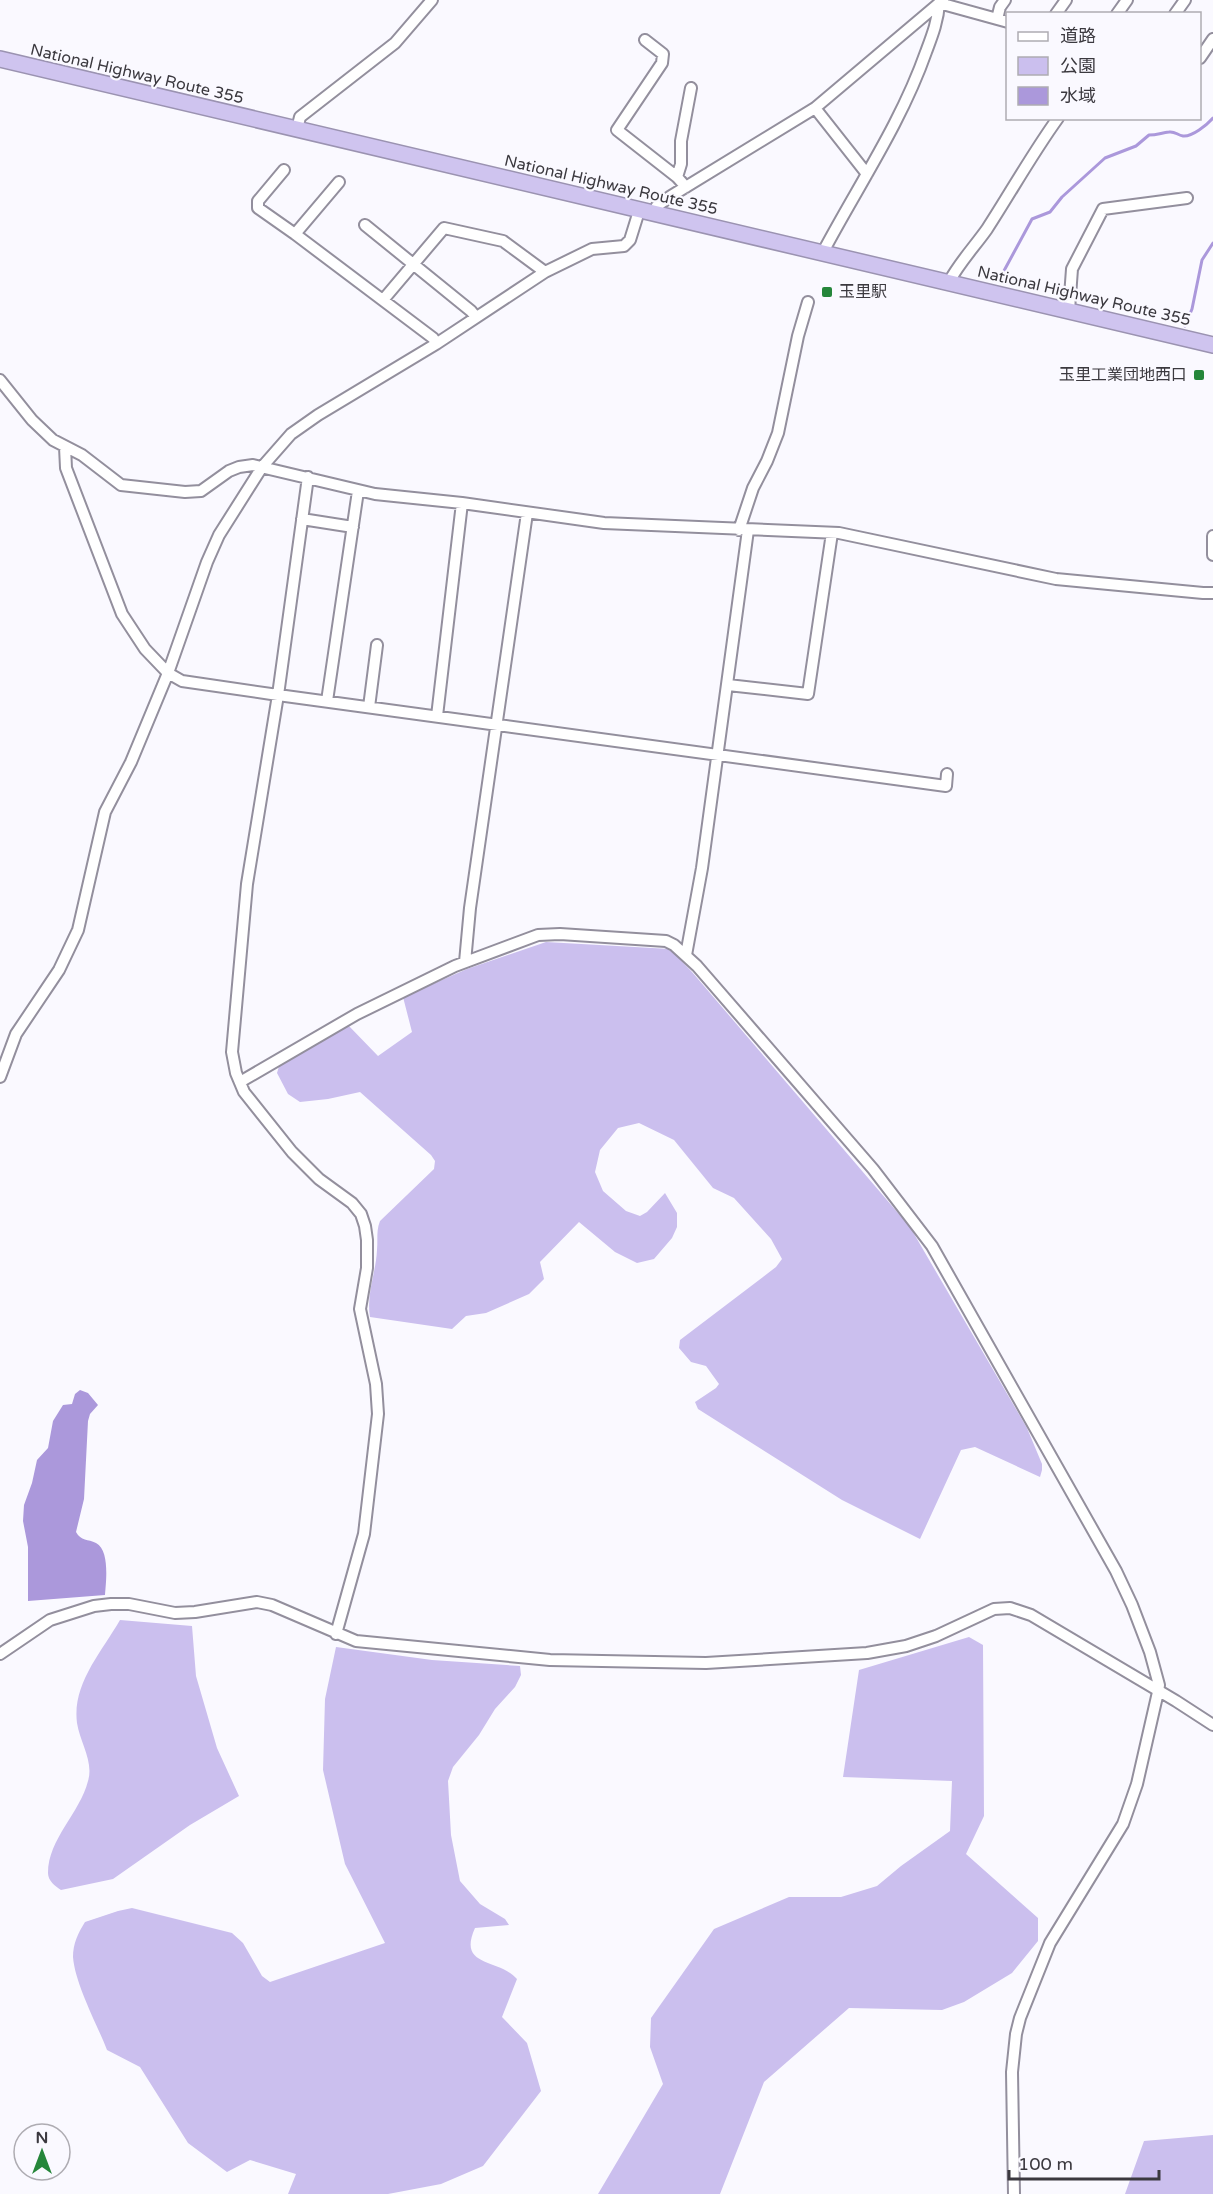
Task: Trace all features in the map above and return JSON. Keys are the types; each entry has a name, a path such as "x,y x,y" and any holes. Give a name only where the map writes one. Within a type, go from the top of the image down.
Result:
{"highway":[{"name":"National Highway Route 355","path":"0,59 1213,345"}],"street":[{"path":"297,129 300,117 395,43 432,0"},
{"path":"941,2 1002,20 1000,7 1005,0"},
{"path":"1176,12 1185,0"},
{"path":"0,1077 16,1034 59,970 72,945 78,930 105,812 131,762 168,673 207,562 219,535 262,467 291,434 436,344 545,272 592,249 624,246 630,240 645,212 815,108 941,2"},
{"path":"824,252 916,82 938,18 941,2"},
{"path":"1201,56 1213,39"},
{"path":"645,40 663,54 662,63 617,130 677,177 686,187"},
{"path":"677,177 681,164 681,141 691,88"},
{"path":"815,108 867,174"},
{"path":"949,282 982,237 1056,120"},
{"path":"284,170 258,201 258,208 384,300 433,338 436,344"},
{"path":"295,234 339,182"},
{"path":"1069,310 1072,271 1103,209 1187,198"},
{"path":"365,225 476,317"},
{"path":"384,300 444,228 503,242 545,272"},
{"path":"686,955 702,868 728,685 743,530 753,488 778,432 798,336 808,302"},
{"path":"0,380 53,441 82,455 121,485 185,492 201,491 221,476 239,467 253,465 358,491 462,502 604,524 832,533 883,541 1006,570 1056,579 1203,594 1213,593"},
{"path":"65,447 66,468 122,614 145,649 168,673 182,681 946,786 947,774"},
{"path":"308,477 278,695 247,884 233,1035 233,1064 244,1092 292,1152 319,1179 352,1203 361,1214 365,1226 366,1268 360,1309 376,1384 378,1414 364,1534 336,1634"},
{"path":"327,701 358,491"},
{"path":"437,716 462,502"},
{"path":"465,962 470,908 527,513"},
{"path":"302,519 353,527"},
{"path":"728,685 808,694 832,533"},
{"path":"1213,536 1213,555"},
{"path":"369,707 377,645"},
{"path":"240,1082 357,1014 465,962 546,933 658,939 670,942 686,955 873,1168 932,1246 1116,1571 1150,1652 1159,1685 1137,1784 1123,1824 1050,1943 1020,2018 1012,2072 1014,2194"},
{"path":"0,1654 50,1620 94,1606 111,1604 129,1604 174,1612 195,1612 257,1602 272,1605 356,1641 550,1660 706,1663 867,1653 916,1643 957,1628 994,1609 1010,1608 1031,1615 1213,1725"}],"green space":[{"path":"546,942 670,949 692,972 910,1227 1027,1428 1042,1464 1040,1477 975,1447 961,1450 920,1539 842,1500 698,1409 695,1402 719,1384 706,1366 691,1362 679,1348 680,1340 776,1267 782,1259 771,1239 734,1198 713,1188 674,1140 639,1123 618,1128 600,1150 595,1172 603,1191 626,1211 640,1216 665,1193 677,1213 677,1227 672,1238 654,1259 637,1263 615,1252 579,1222 540,1262 544,1279 529,1294 486,1313 466,1316 452,1329 370,1317 369,1300 380,1221 434,1169 435,1161 360,1092 300,1102 288,1094 277,1073 280,1063 348,1025 378,1056 412,1032 403,997 467,969"},
{"path":"120,1620 192,1626 196,1676 217,1748 239,1796 190,1825 113,1879 61,1890 49,1878 49,1861 59,1837 84,1793 89,1774 88,1759 77,1723 79,1695 90,1669"},
{"path":"969,1637 983,1645 984,1816 966,1854 1038,1918 1038,1941 1012,1973 964,2002 942,2010 849,2008 764,2082 720,2194 598,2194 663,2084 650,2047 651,2018 714,1929 789,1897 841,1897 877,1886 950,1831 952,1781 843,1777 859,1670"},
{"path":"336,1647 432,1660 520,1666 521,1675 515,1687 495,1709 479,1735 453,1767 448,1781 451,1835 460,1881 480,1904 505,1919 509,1925 475,1928 471,1950 482,1961 509,1972 517,1979 502,2017 527,2043 541,2091 483,2166 441,2184 388,2194 288,2194 296,2174 250,2160 227,2172 188,2143 140,2067 107,2050 82,1991 73,1957 76,1939 85,1922 132,1908 232,1933 243,1943 262,1976 270,1982 385,1943 345,1864 323,1770 325,1699"},
{"path":"1213,2135 1213,2194 1125,2194 1144,2141"}],"water":[{"path":"80,1390 88,1393 98,1405 90,1414 88,1421 84,1499 76,1532 82,1538 96,1543 103,1552 106,1567 105,1595 28,1601 28,1547 23,1521 24,1505 37,1460 48,1448 53,1421 63,1405 72,1404 75,1394"}],"waterway":[{"path":"999,280 1032,219 1050,212 1062,197 1105,158 1136,146 1149,135 1171,132 1183,136 1191,135 1213,118"},
{"path":"1185,326 1192,309 1202,260 1213,243"}],"place":[{"name":"玉里駅","path":"827,292"},
{"name":"玉里工業団地西口","path":"1199,375"}]}
